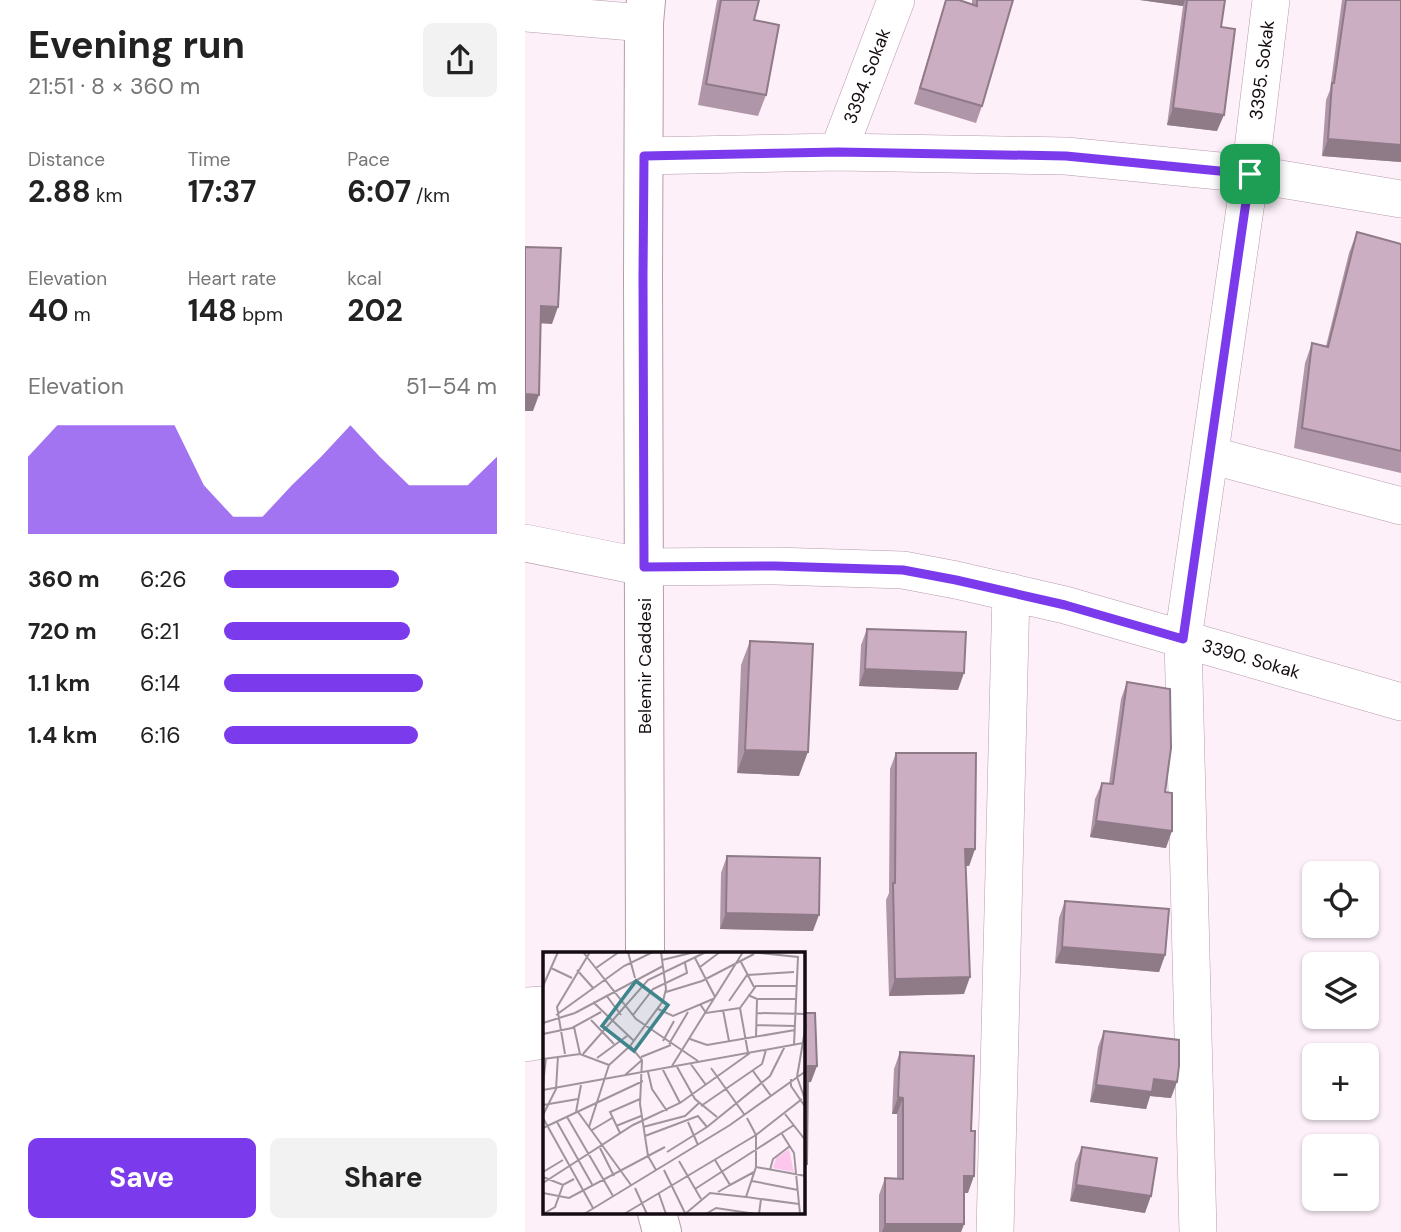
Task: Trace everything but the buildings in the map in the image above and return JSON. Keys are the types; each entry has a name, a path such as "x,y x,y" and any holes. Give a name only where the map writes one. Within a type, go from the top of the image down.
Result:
{"street":[{"name":"3394. Sokak","path":"838,152 896,0"},
{"name":"3395. Sokak","path":"1198,1232 1183,639 1250,174 1271,0"},
{"path":"525,13 645,11"},
{"name":"Belemir Caddesi","path":"645,11 645,952"},
{"path":"644,156 838,152 1066,156 1250,174 1401,200"},
{"path":"1210,456 1401,506"},
{"name":"3390. Sokak","path":"525,543 644,567 775,566 903,570 1065,605 1401,702"},
{"path":"995,1232 1011,592"},
{"path":"525,1006 543,1005"},
{"path":"525,1043 543,1040"},
{"path":"657,1214 662,1232"}],"route":[{"path":"838,152 1066,156 1250,174 1183,639 1065,605 903,570 775,566 644,567 644,156 838,152"}]}
